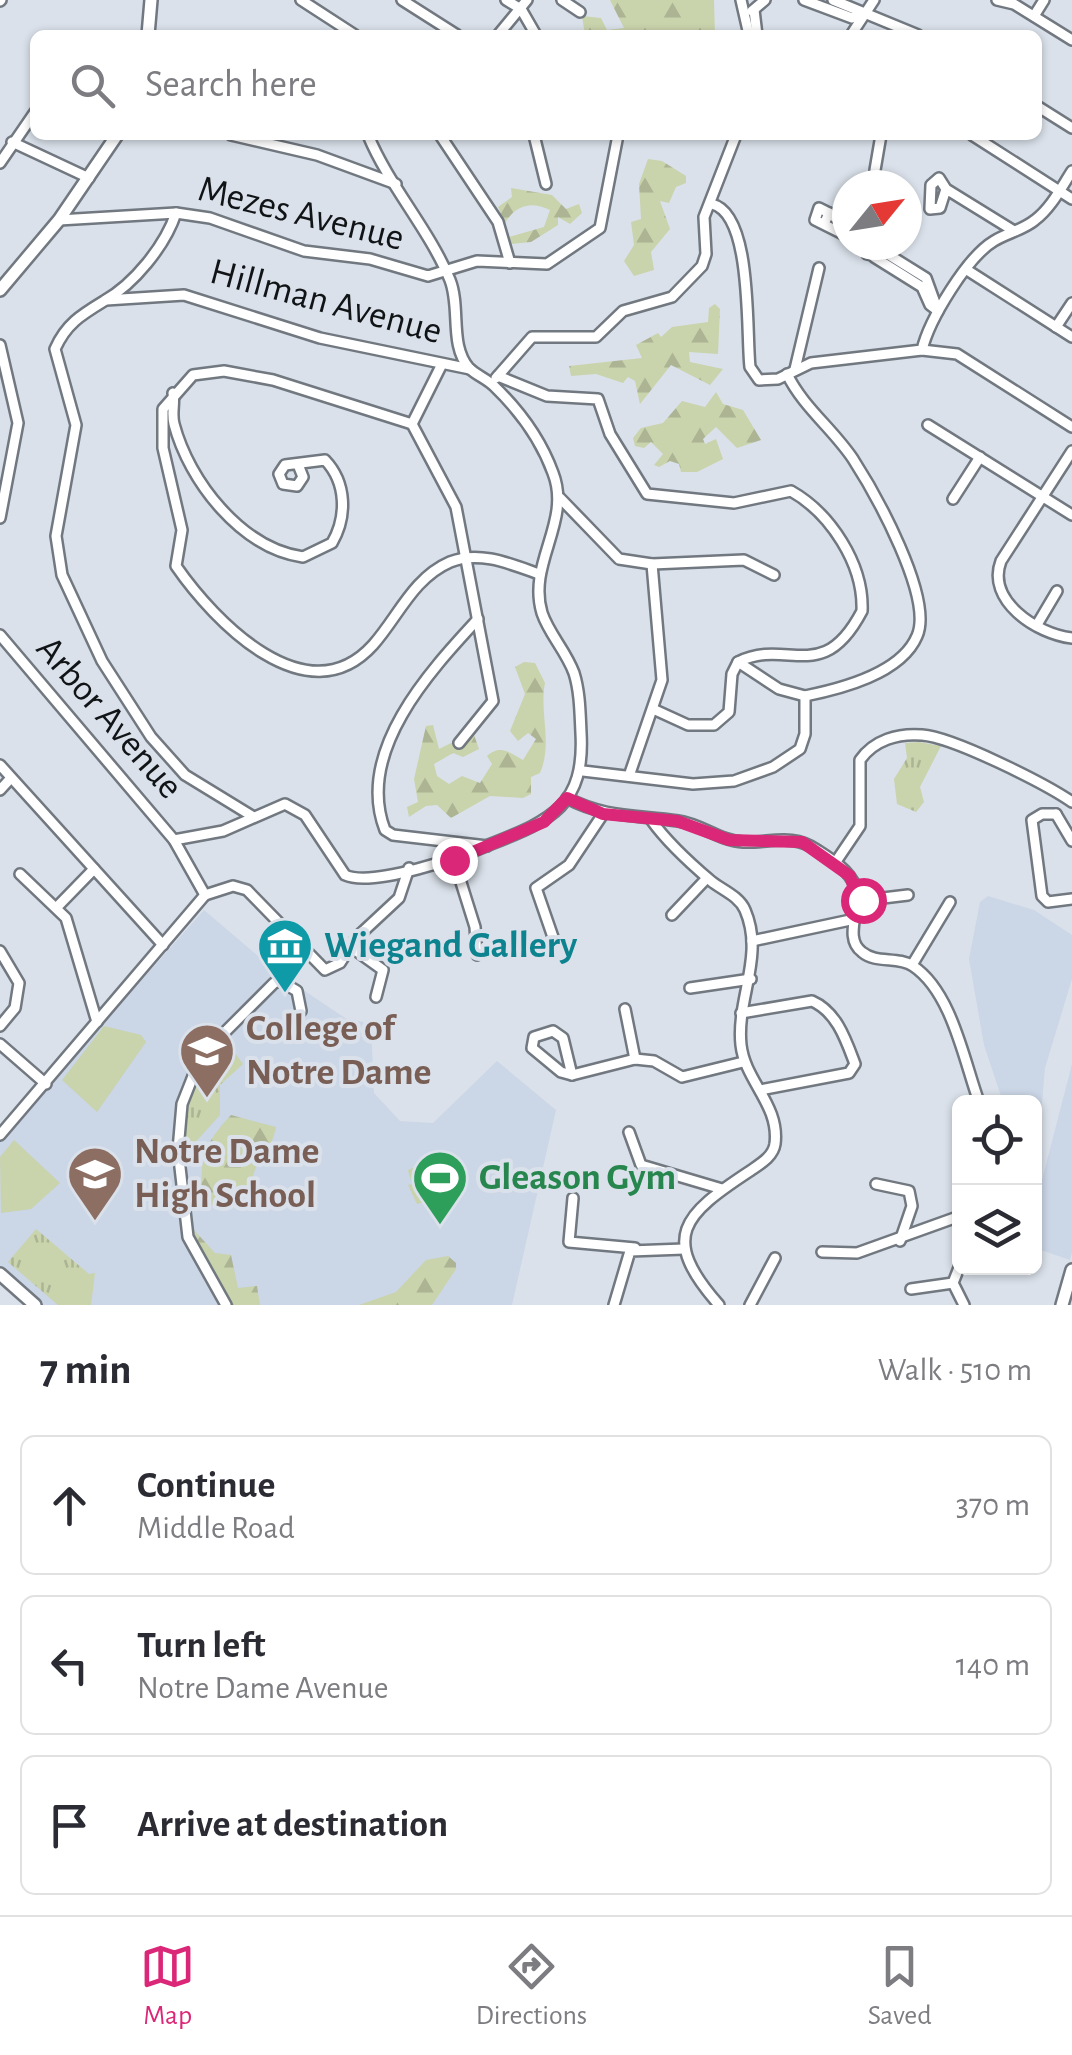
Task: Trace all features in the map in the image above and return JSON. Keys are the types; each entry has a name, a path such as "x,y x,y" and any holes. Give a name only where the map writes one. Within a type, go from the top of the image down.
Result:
{"main road":[{"path":"150,30 151,0"},
{"path":"0,290 60,220 114,140"},
{"path":"1062,1305 1072,1270"},
{"path":"0,1274 36,1305"}],"street":[{"path":"302,0 347,30"},
{"path":"402,0 449,30"},
{"path":"506,0 524,5"},
{"path":"562,0 580,12"},
{"path":"741,0 755,30"},
{"path":"749,30 750,13 765,0"},
{"path":"804,0 852,18 866,14"},
{"path":"833,0 906,30"},
{"path":"855,30 874,0"},
{"path":"997,0 1034,16 1072,40"},
{"path":"1034,16 1044,0"},
{"path":"502,30 524,5"},
{"path":"524,5 534,30"},
{"path":"1042,109 1072,128"},
{"path":"0,163 30,119"},
{"path":"252,140 317,155 396,184"},
{"path":"371,140 454,290 458,341 470,369 547,396 598,399 610,434 647,494 734,503 791,490 825,518 856,574 862,602 856,622 830,649 812,658 752,656 738,662 732,674 730,712 719,723 688,724 653,709"},
{"path":"443,140 498,222 510,263"},
{"path":"535,140 546,184"},
{"name":"Mezes Avenue","path":"60,220 176,212 210,218 304,251 370,260 428,276 477,261 547,264 600,228 617,140"},
{"path":"495,380 532,337 596,338 623,311 672,297 702,266 706,254 704,218 734,140"},
{"path":"874,170 880,140"},
{"path":"980,140 1072,198"},
{"path":"12,142 89,178"},
{"path":"922,350 938,311 990,243 1034,221 1072,171"},
{"path":"946,189 1014,231"},
{"path":"712,204 728,217 744,263 752,372 763,382 811,363 922,350 957,354 1072,427"},
{"path":"176,212 162,244 106,300 70,323 55,349 76,425 56,557 102,661 151,737 185,775 252,816"},
{"path":"890,260 922,286 930,306 938,311"},
{"path":"791,372 819,268"},
{"path":"968,270 1072,338"},
{"name":"Hillman Avenue","path":"106,300 200,298 320,338 470,369"},
{"path":"1056,327 1072,302"},
{"path":"412,424 458,341"},
{"path":"0,345 18,423 0,518"},
{"path":"460,743 493,701 467,557 456,506 412,424 305,388 224,371 193,375 162,409 164,448 182,530 176,566 225,627 270,660 309,669 342,668 373,646 430,574 467,557 494,560 539,574"},
{"path":"738,662 779,689 805,696 845,688 905,653 917,636 920,604 898,545 852,458 791,372"},
{"path":"174,840 223,831 275,806 296,807 351,878 454,860 544,822 567,798 582,771 578,691 565,654 542,613 539,574 558,517 560,498 554,474 532,431 495,380"},
{"path":"173,393 172,414 178,436 217,506 243,530 303,556 332,543 344,505 339,482 325,460 313,459 300,467"},
{"path":"928,426 1072,515"},
{"path":"1072,450 997,572 1000,596 1038,623 1072,638"},
{"path":"954,499 980,457"},
{"path":"560,498 619,559 652,564 744,560 774,575"},
{"path":"558,517 572,512"},
{"path":"629,776 653,709 662,666 652,564"},
{"path":"1038,623 1057,591"},
{"path":"478,619 415,694 384,753 376,793 385,830 393,835 488,846"},
{"name":"Arbor Avenue","path":"0,635 174,840 205,895"},
{"path":"582,771 720,784 773,767 793,756 802,745 805,696"},
{"path":"835,863 862,819 860,760 882,741 928,736 1069,800 1056,814 1042,814 1032,820 1042,896 1048,902 1072,899"},
{"path":"0,765 163,945"},
{"path":"0,790 11,778"},
{"path":"567,798 603,814 692,825 729,840 792,839 812,846 854,884 858,901 853,937 859,950 873,958 912,965 927,981 950,1020 977,1095"},
{"path":"554,940 536,888 569,866 603,814"},
{"path":"1056,814 1072,841"},
{"path":"652,821 708,878 743,906 752,941 750,979 741,1013 743,1062 772,1116 773,1151 693,1215 684,1248 692,1272 719,1305"},
{"path":"454,860 475,926 478,955"},
{"path":"0,1136 205,895 233,886 247,890 319,968 333,968 399,898 409,868"},
{"path":"58,906 94,869"},
{"path":"20,874 58,906 66,918 97,1022"},
{"path":"672,916 708,878"},
{"path":"858,901 908,894"},
{"path":"912,965 950,902"},
{"path":"752,941 855,920"},
{"path":"351,946 383,970 376,997"},
{"path":"0,951 19,983 15,1008 0,1026"},
{"path":"690,988 750,979"},
{"path":"226,1305 188,1237 178,1150 182,1104 201,1056 274,983 285,982 297,991 301,1010"},
{"path":"741,1013 812,1001 819,1004 843,1033 854,1064 849,1073 760,1090"},
{"path":"625,1010 635,1059"},
{"path":"572,1075 559,1032 534,1037 532,1048 572,1075 635,1059 654,1062 682,1077 743,1062"},
{"path":"0,1044 46,1084"},
{"path":"629,1132 641,1164 722,1189"},
{"path":"876,1184 902,1186 912,1198 900,1240"},
{"path":"573,1198 568,1242 684,1248"},
{"path":"822,1252 857,1253 952,1219"},
{"path":"614,1305 635,1248"},
{"path":"750,1305 775,1258"},
{"path":"956,1275 953,1283 964,1305"},
{"path":"911,1289 953,1283"}],"shaded area":[{"path":"988,896 1034,910 1072,935 1072,979 1045,1068 1042,1103 1042,1095 1001,1095 984,1045 969,959 980,902"},
{"name":"College of Notre Dame","path":"204,910 278,973 345,1018 371,1024 374,1093 400,1121 433,1123 497,1061 556,1110 512,1305 36,1305 0,1274 0,1139"},
{"path":"1072,1064 1070,1260 1042,1250 1042,1180"}],"green space":[{"path":"610,0 714,0 715,30 607,30 624,28"},
{"path":"582,16 601,18 607,30 584,30"},
{"path":"648,159 662,161 686,176 686,183 676,187 669,203 660,201 670,229 651,252 654,270 634,276 624,261 634,245 631,222 641,219 639,184"},
{"path":"511,188 552,195 566,209 579,204 582,213 570,224 558,217 558,225 531,242 511,244 509,237 544,227 550,210 524,206 505,223 498,207 512,197"},
{"path":"715,304 720,309 718,354 689,352 690,362 723,369 710,385 671,365 640,404 635,381 628,377 623,383 596,374 571,376 569,366 642,358 636,345 658,333 661,337 672,327 708,322 709,308"},
{"path":"716,392 723,404 743,410 761,440 737,448 716,427 703,439 705,444 716,439 723,459 697,472 681,472 679,464 670,461 659,467 654,465 663,454 651,442 644,448 635,446 633,438 641,428 663,423 682,401 705,407"},
{"path":"524,662 535,663 545,683 544,762 540,773 531,777 531,794 523,798 490,796 451,818 437,805 426,806 409,817 407,807 418,802 414,779 426,726 433,725 439,749 473,732 479,749 463,757 453,753 434,764 437,776 449,784 462,776 480,783 492,764 487,756 496,750 523,760 536,739 528,733 518,741 510,731 525,694 515,667"},
{"path":"905,743 941,746 920,787 924,802 916,812 897,804 894,779 907,758"},
{"path":"104,1026 141,1035 146,1042 97,1112 62,1080"},
{"path":"222,1035 243,1064 220,1085 220,1115 182,1157 192,1093 203,1064"},
{"path":"231,1115 276,1127 254,1174 250,1197 233,1187 230,1203 215,1208 202,1197 203,1161 209,1143"},
{"path":"14,1140 60,1183 31,1209 1,1213 0,1157"},
{"path":"408,1170 452,1171 464,1192 417,1204 408,1185 412,1184"},
{"path":"36,1229 89,1274 95,1273 91,1305 58,1305 8,1262"},
{"path":"194,1230 215,1253 231,1255 238,1288 257,1286 260,1305 230,1305 194,1239"},
{"path":"448,1256 456,1263 456,1269 432,1305 359,1305 396,1292 426,1260"}],"place":[{"name":"Wiegand Gallery","path":"285,995"},
{"name":"College of Notre Dame","path":"207,1100"},
{"name":"Notre Dame High School","path":"95,1223"},
{"name":"Gleason Gym","path":"440,1227"}],"route":[{"path":"454,860 534,828 567,798 603,814 677,821 729,840 779,838 802,842 850,876 858,901 863,900"}]}
